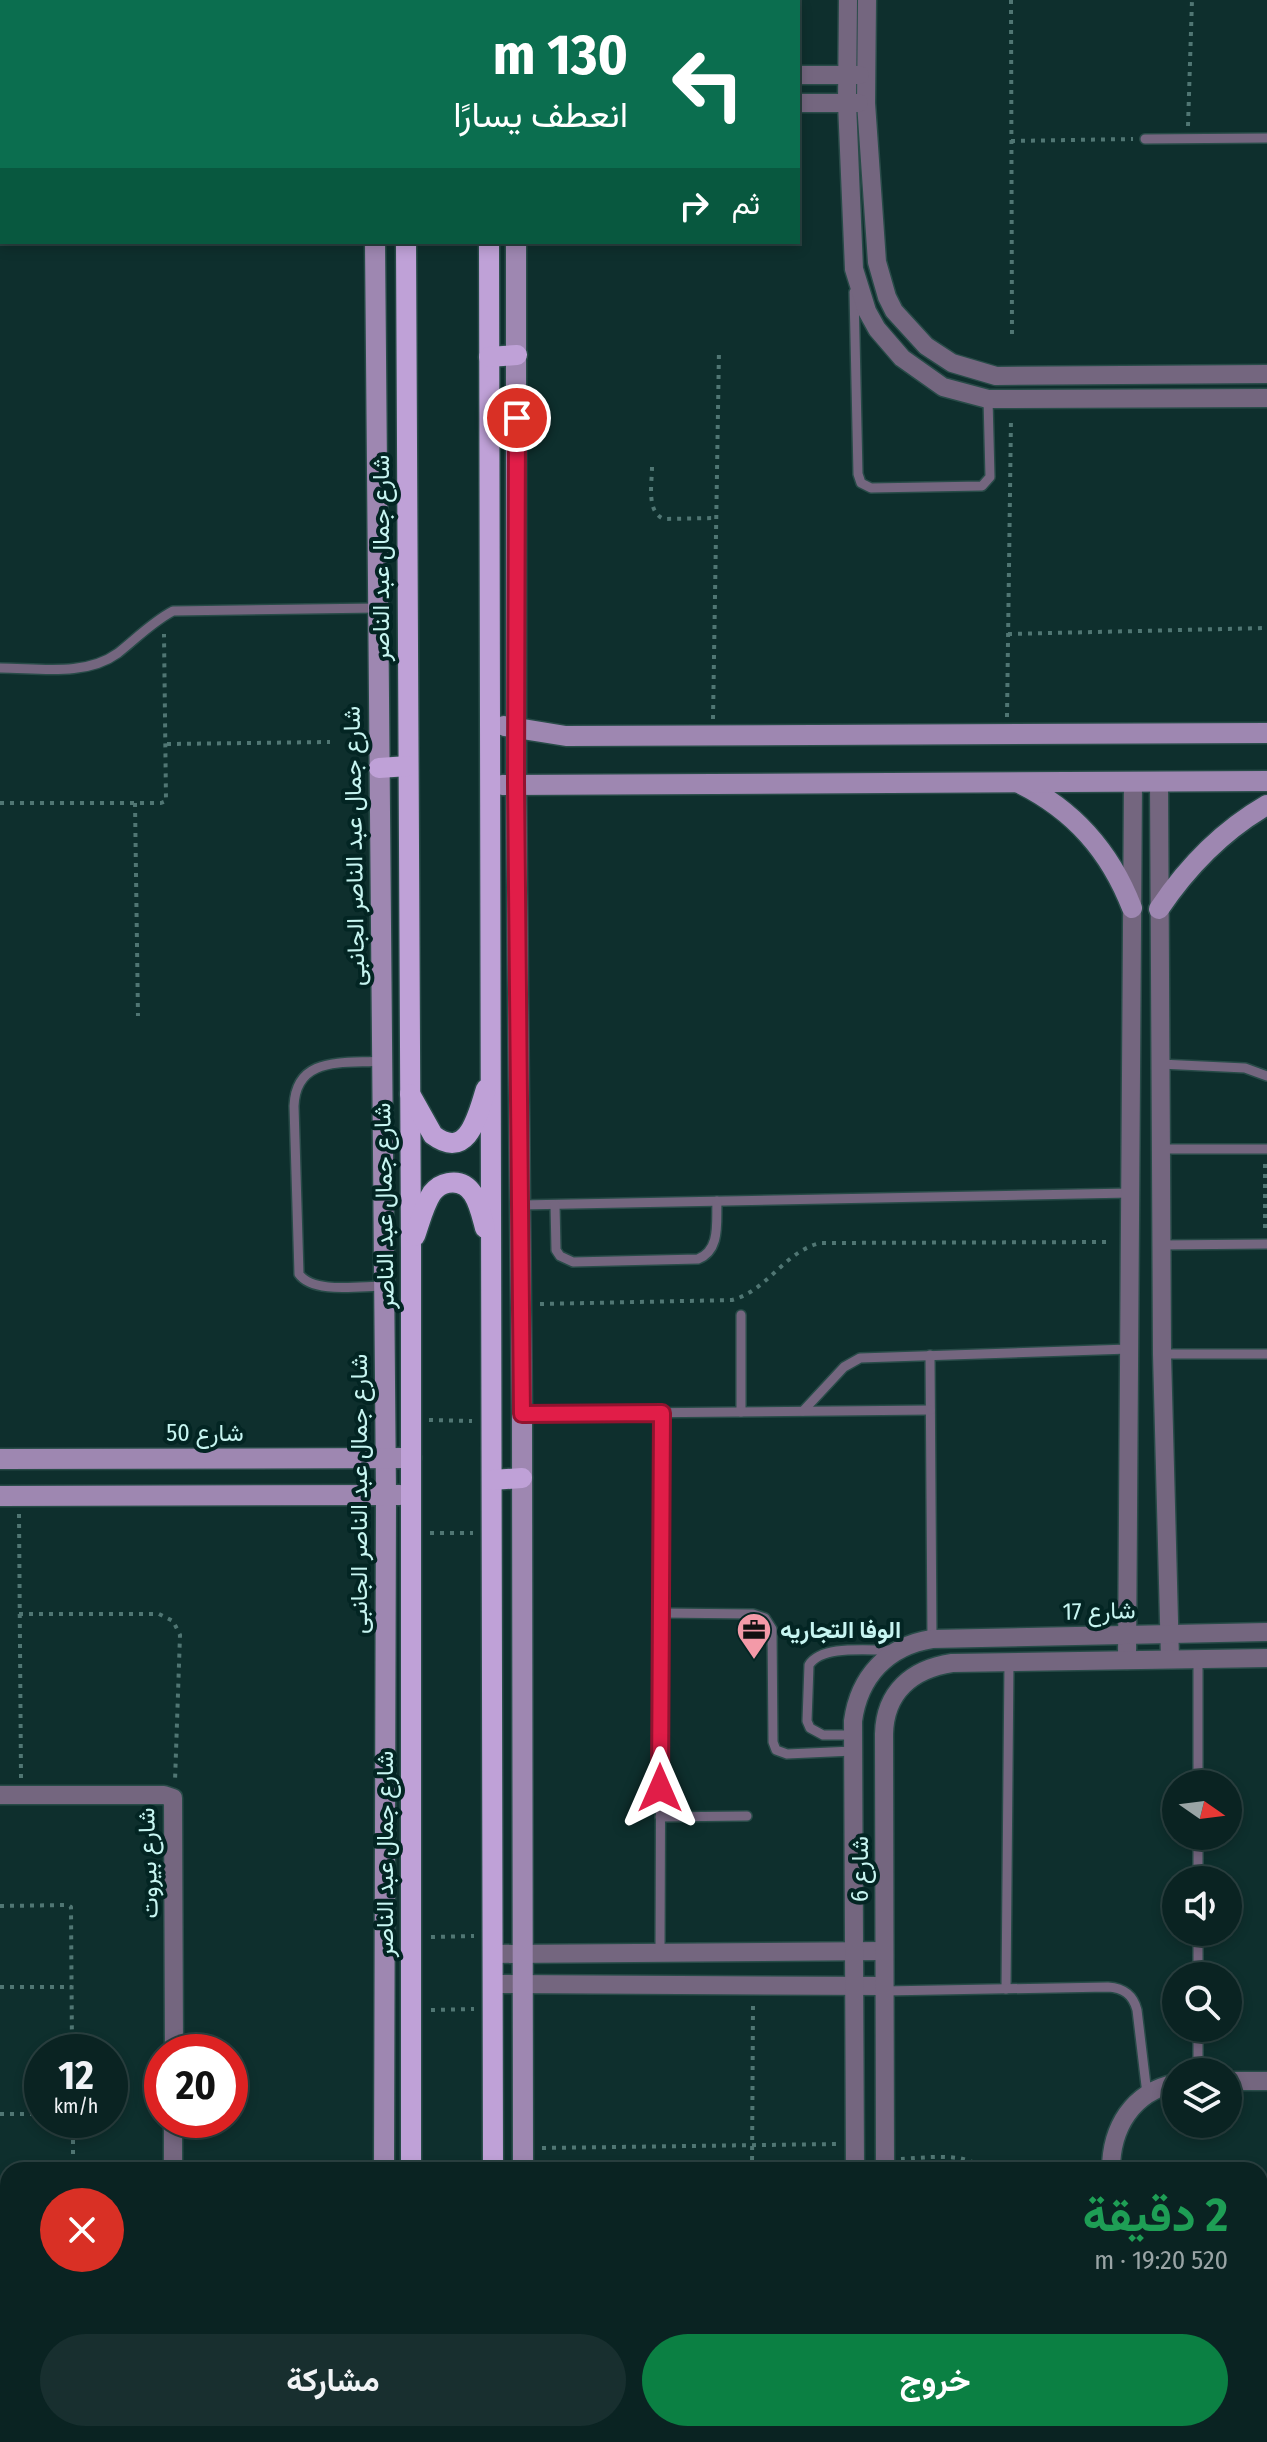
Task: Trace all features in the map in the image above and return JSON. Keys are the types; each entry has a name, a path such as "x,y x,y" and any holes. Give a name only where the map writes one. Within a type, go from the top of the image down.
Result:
{"main road":[{"name":"شارع جمال عبد الناصر الجانبى","path":"375,244 386,1495 384,2162"},
{"name":"شارع جمال عبد الناصر","path":"406,244 411,2162"},
{"path":"489,244 493,2162"},
{"path":"516,244 523,2162"},
{"path":"489,357 517,355"},
{"path":"490,723 516,730 566,736 1267,733"},
{"path":"379,768 408,766"},
{"path":"490,785 1267,781"},
{"path":"1015,782 1054,803 1088,832 1114,868 1132,908"},
{"path":"1159,909 1210,846 1267,805"},
{"path":"408,1090 433,1135 439,1140 454,1142 468,1136 473,1129 491,1073"},
{"path":"411,1247 432,1193 446,1183 454,1182 469,1188 474,1194 491,1248"},
{"name":"شارع 50","path":"0,1459 411,1458"},
{"path":"492,1480 522,1478"},
{"path":"10,1496 411,1495"}],"street":[{"path":"848,0 857,75 854,269 867,311 877,329 902,358 943,387 988,399 1267,398"},
{"path":"857,75 867,0"},
{"path":"800,75 857,75"},
{"path":"800,103 857,103"},
{"path":"857,103 882,281 903,324 938,356 966,369 996,376 1267,374"},
{"path":"1127,1660 1133,781"},
{"path":"1159,781 1162,1354 1170,1659"},
{"name":"شارع 17","path":"932,1639 1267,1632"},
{"name":"شارع 6","path":"855,2162 854,1709 863,1685 878,1665 897,1650 932,1639"},
{"name":"شارع 17","path":"1009,1662 1267,1658"},
{"name":"شارع 6","path":"885,2162 884,1734 890,1702 911,1677 931,1667 952,1663 1009,1662"},
{"name":"شارع بيروت","path":"0,1795 170,1796 174,1804 174,2034"},
{"path":"492,1945 522,1954 884,1951"},
{"path":"820,1951 820,1986"},
{"path":"493,1984 854,1986 884,1989"},
{"path":"1242,2081 1267,2081"},
{"path":"1111,2162 1111,2149 1120,2124 1136,2103 1147,2094 1162,2088"},
{"path":"173,2138 173,2162"}],"lane":[{"path":"1145,139 1267,138"},
{"path":"854,269 858,474 861,483 871,488 982,486 990,477 988,399"},
{"path":"0,668 95,665 116,654 155,620 173,611 377,608"},
{"path":"382,1061 318,1066 302,1078 294,1106 299,1274 306,1283 318,1286 383,1286"},
{"path":"1160,1064 1245,1068 1267,1076"},
{"path":"1161,1149 1266,1149"},
{"path":"521,1205 1130,1193"},
{"path":"555,1205 556,1250 560,1256 573,1262 698,1259 706,1256 715,1242 717,1201"},
{"path":"1161,1245 1266,1244"},
{"path":"741,1315 741,1412"},
{"path":"803,1411 851,1362 871,1357 1129,1349"},
{"path":"1162,1354 1267,1354"},
{"path":"930,1355 932,1639"},
{"path":"522,1414 930,1410"},
{"path":"660,1953 662,1413"},
{"path":"661,1613 753,1614 765,1618 772,1629 773,1742 776,1750 787,1754 853,1743"},
{"path":"853,1743 810,1728 807,1721 809,1665 825,1652 897,1650"},
{"path":"1198,1659 1198,1770"},
{"path":"1006,1989 1009,1662"},
{"path":"660,1817 747,1816"},
{"path":"884,1989 1108,1987 1124,1990 1135,2002 1137,2010 1147,2094"}],"path":[{"path":"1011,0 1012,336"},
{"path":"1188,139 1192,0"},
{"path":"1011,141 1145,139"},
{"path":"713,735 719,349"},
{"path":"1007,734 1011,399"},
{"path":"652,467 652,509 657,516 664,519 716,518"},
{"path":"0,803 163,803 167,799 164,616"},
{"path":"1008,634 1267,628"},
{"path":"167,744 330,742"},
{"path":"135,803 138,1016"},
{"path":"1266,1149 1266,1244"},
{"path":"522,1305 732,1300 749,1294 792,1255 820,1243 1130,1242"},
{"path":"411,1420 492,1421"},
{"path":"10,1496 19,1614 22,1795"},
{"path":"410,1533 492,1533"},
{"path":"19,1614 159,1614 173,1621 180,1635 174,1804"},
{"path":"0,1906 71,1906 72,2034"},
{"path":"411,1937 492,1945"},
{"path":"752,2162 753,1985"},
{"path":"0,1987 72,1987"},
{"path":"411,2010 493,2009"},
{"path":"0,2114 24,2114"},
{"path":"73,2138 73,2162"},
{"path":"523,2148 855,2144"},
{"path":"912,2162 966,2158 976,2162"}],"place":[{"name":"الوفا التجاريه","path":"754,1661"}],"route":[{"path":"517,418 516,783 522,1414 662,1413 660,1788"}]}
